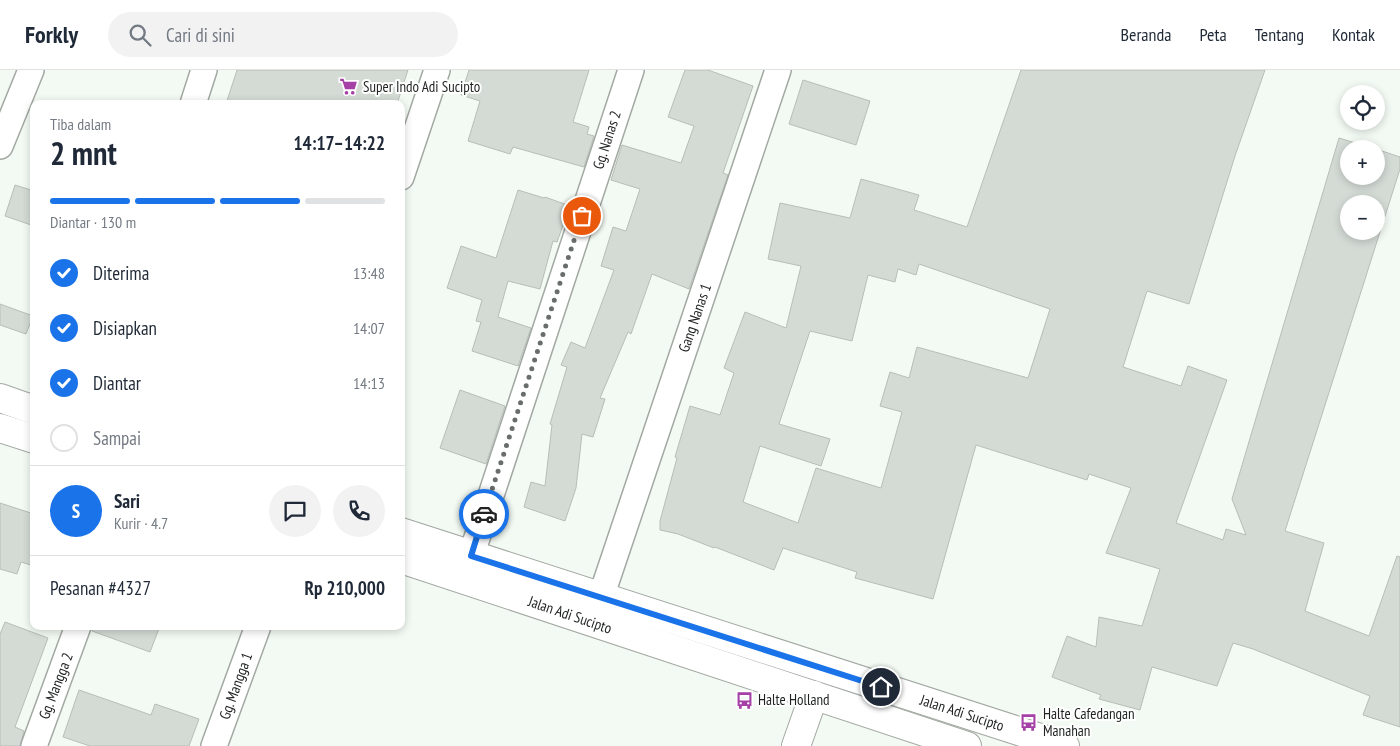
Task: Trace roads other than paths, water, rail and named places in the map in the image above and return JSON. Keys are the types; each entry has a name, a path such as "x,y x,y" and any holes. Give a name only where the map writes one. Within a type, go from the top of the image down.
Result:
{"main road":[{"path":"0,398 30,409"},
{"path":"0,428 30,438"},
{"name":"Jalan Adi Sucipto","path":"405,533 1065,746"},
{"name":"Jalan Adi Sucipto","path":"405,560 967,746"},
{"path":"796,746 814,695"}],"street":[{"path":"0,146 31,70"},
{"path":"194,100 204,70"},
{"path":"405,165 437,70"},
{"name":"Gg. Nanas 2","path":"471,556 630,70"},
{"name":"Gang Nanas 1","path":"602,597 778,70"},
{"name":"Gg. Mangga 2","path":"34,746 77,630"},
{"name":"Gg. Mangga 1","path":"214,746 257,630"}],"place":[{"name":"Super Indo Adi Sucipto","path":"349,87"},
{"name":"Halte Holland","path":"744,700"},
{"name":"Halte Cafedangan Manahan","path":"1029,723"}]}
